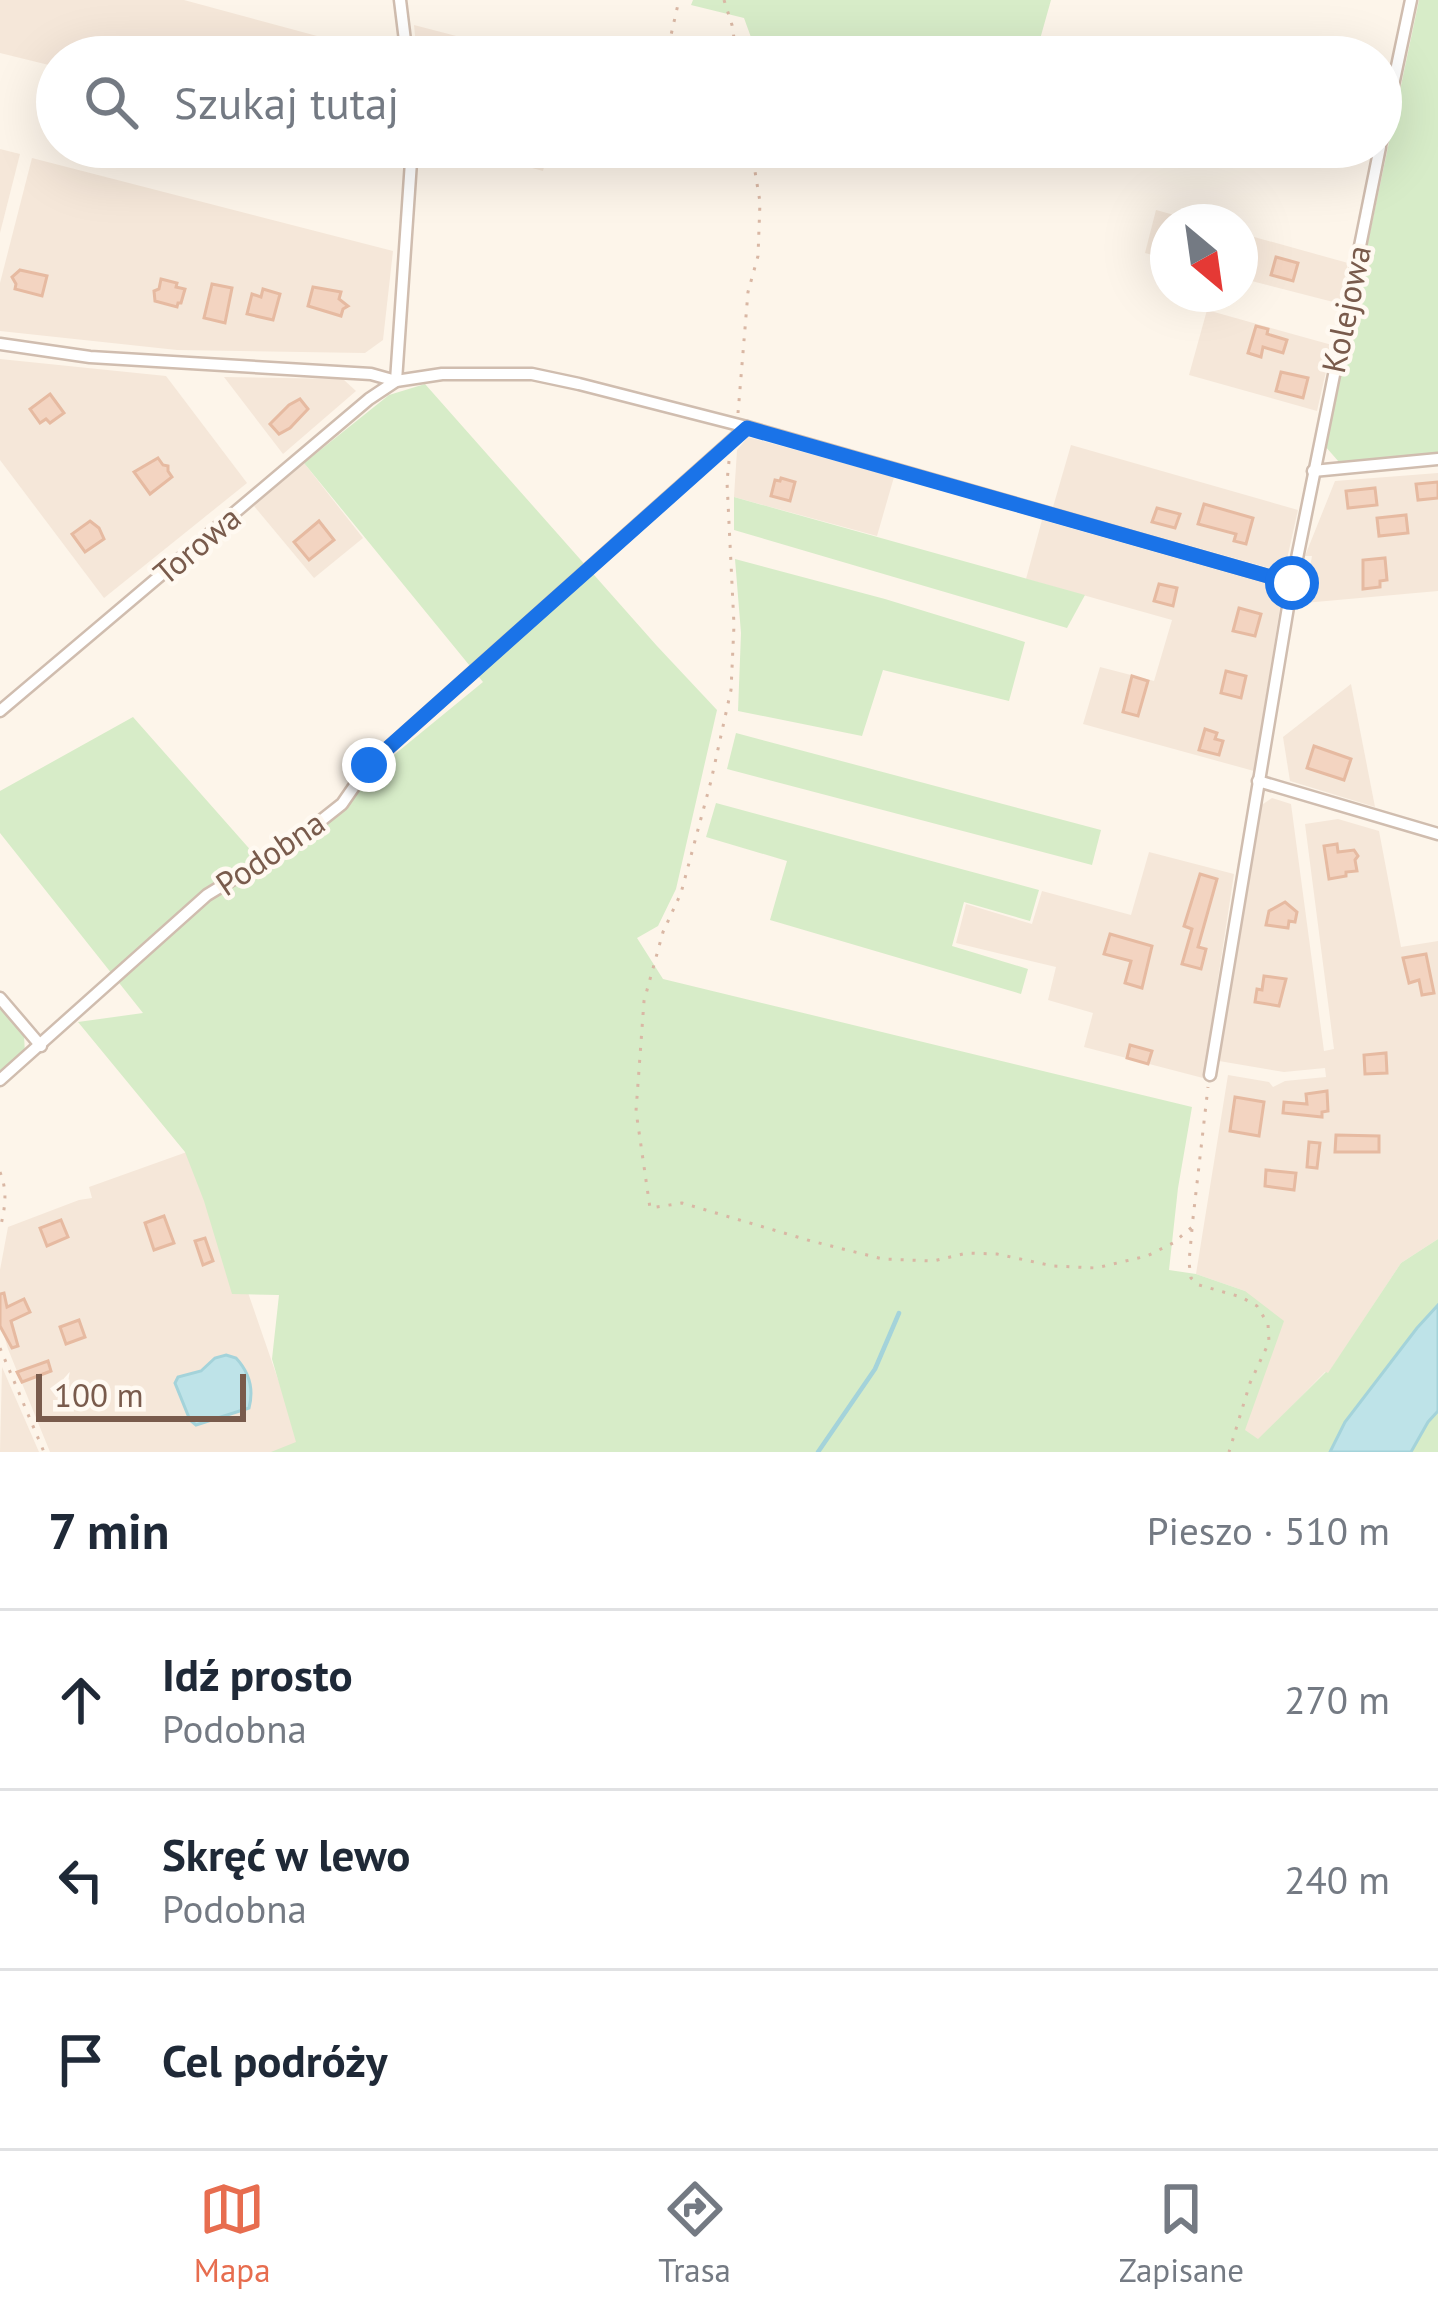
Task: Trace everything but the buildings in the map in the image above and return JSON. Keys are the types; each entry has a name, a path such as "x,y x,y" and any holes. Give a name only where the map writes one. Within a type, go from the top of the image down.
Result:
{"street":[{"path":"400,0 404,36"},
{"name":"Kolejowa","path":"1402,42 1411,0"},
{"path":"396,382 411,168"},
{"name":"Kolejowa","path":"1210,1075 1292,583 1375,168"},
{"path":"0,344 90,357 371,374 396,382 442,374 532,374 742,426 1292,583"},
{"name":"Torowa","path":"0,711 369,399 396,382"},
{"name":"Podobna","path":"0,1081 207,895 294,842 342,804 369,765 731,441 742,426"},
{"path":"1313,471 1438,459"},
{"path":"1258,781 1438,834"},
{"path":"0,998 41,1046"}],"path":[{"path":"671,36 679,0"},
{"path":"724,0 734,36"},
{"path":"742,426 748,292 758,256 760,202 754,168"},
{"path":"731,441 727,482 734,625 731,690 681,893 662,932 644,1001 636,1111 650,1208 682,1202 884,1258 932,1262 967,1253 997,1254 1096,1268 1147,1256 1192,1227"},
{"path":"1210,1075 1192,1227 1191,1278 1257,1306 1268,1324 1269,1342 1250,1383 1229,1452"},
{"path":"0,1172 6,1186 0,1229"},
{"path":"0,1348 44,1452"}],"shaded area":[{"path":"0,0 184,0 317,36 36,36 36,62 0,53"},
{"path":"414,25 456,36 415,36"},
{"path":"0,149 20,154 0,233"},
{"path":"32,158 36,168 71,168 393,251 383,340 365,353 177,350 0,331 0,283"},
{"path":"1258,238 1348,263 1341,304 1258,283"},
{"path":"1206,312 1332,345 1317,411 1189,375"},
{"path":"0,359 166,376 247,483 104,598 0,460"},
{"path":"224,377 343,379 356,391 283,454"},
{"path":"748,437 894,477 877,536 734,497 737,450"},
{"path":"1071,445 1298,510 1285,568 1276,570 1053,507"},
{"path":"304,463 363,538 314,578 254,506"},
{"path":"1438,473 1438,591 1304,603 1312,556 1305,556 1335,481"},
{"path":"1042,520 1280,590 1254,771 1083,724 1100,667 1154,681 1172,620 1026,579"},
{"path":"1351,684 1375,807 1290,781 1283,737"},
{"path":"1272,798 1291,804 1324,1051 1334,1049 1305,824 1338,819 1379,831 1401,947 1438,941 1438,1239 1401,1263 1328,1374 1259,1440 1245,1431 1245,1291 1196,1274 1228,1075 1269,1082 1273,1087 1285,1081 1326,1077 1325,1068 1284,1072 1219,1061 1260,806"},
{"path":"1149,852 1234,874 1203,1078 1084,1047 1093,1013 1048,1000 1056,967 956,943 966,904 1032,924 1042,891 1131,915"},
{"path":"198,1148 300,1443 274,1452 50,1452 0,1322 0,1270 8,1227 92,1198 89,1187"},
{"path":"2,1367 39,1452 0,1452"}],"green space":[{"path":"693,0 1051,0 1041,36 751,36 744,18 691,5"},
{"path":"1419,0 1438,0 1438,453 1339,462 1325,446 1384,168 1402,168 1402,81"},
{"path":"425,384 717,710 676,889 658,926 637,938 663,979 1192,1107 1169,1270 1245,1291 1284,1321 1245,1430 1258,1439 1328,1373 1401,1263 1438,1239 1438,1452 271,1452 296,1442 272,1359 279,1295 232,1294 185,1152 78,1022 143,1013 0,833 0,791 133,717 262,863 483,682 304,463 389,395"},
{"path":"734,497 1085,595 1067,628 734,530"},
{"path":"735,559 1025,642 1009,701 883,670 862,736 738,711 741,633"},
{"path":"736,733 1101,830 1092,865 727,769"},
{"path":"716,803 1039,890 1030,921 964,902 952,946 1028,969 1021,994 770,920 787,861 706,837"},
{"path":"0,1007 24,1036 25,1053 0,1072"}],"water":[{"path":"1438,1305 1438,1411 1411,1452 1330,1452 1345,1422"},
{"path":"226,1355 236,1358 247,1375 249,1408 196,1425 175,1383 178,1377 201,1371"}],"waterway":[{"path":"818,1452 875,1369 899,1313"}],"route":[{"path":"369,765 747,428 1292,583"}]}
